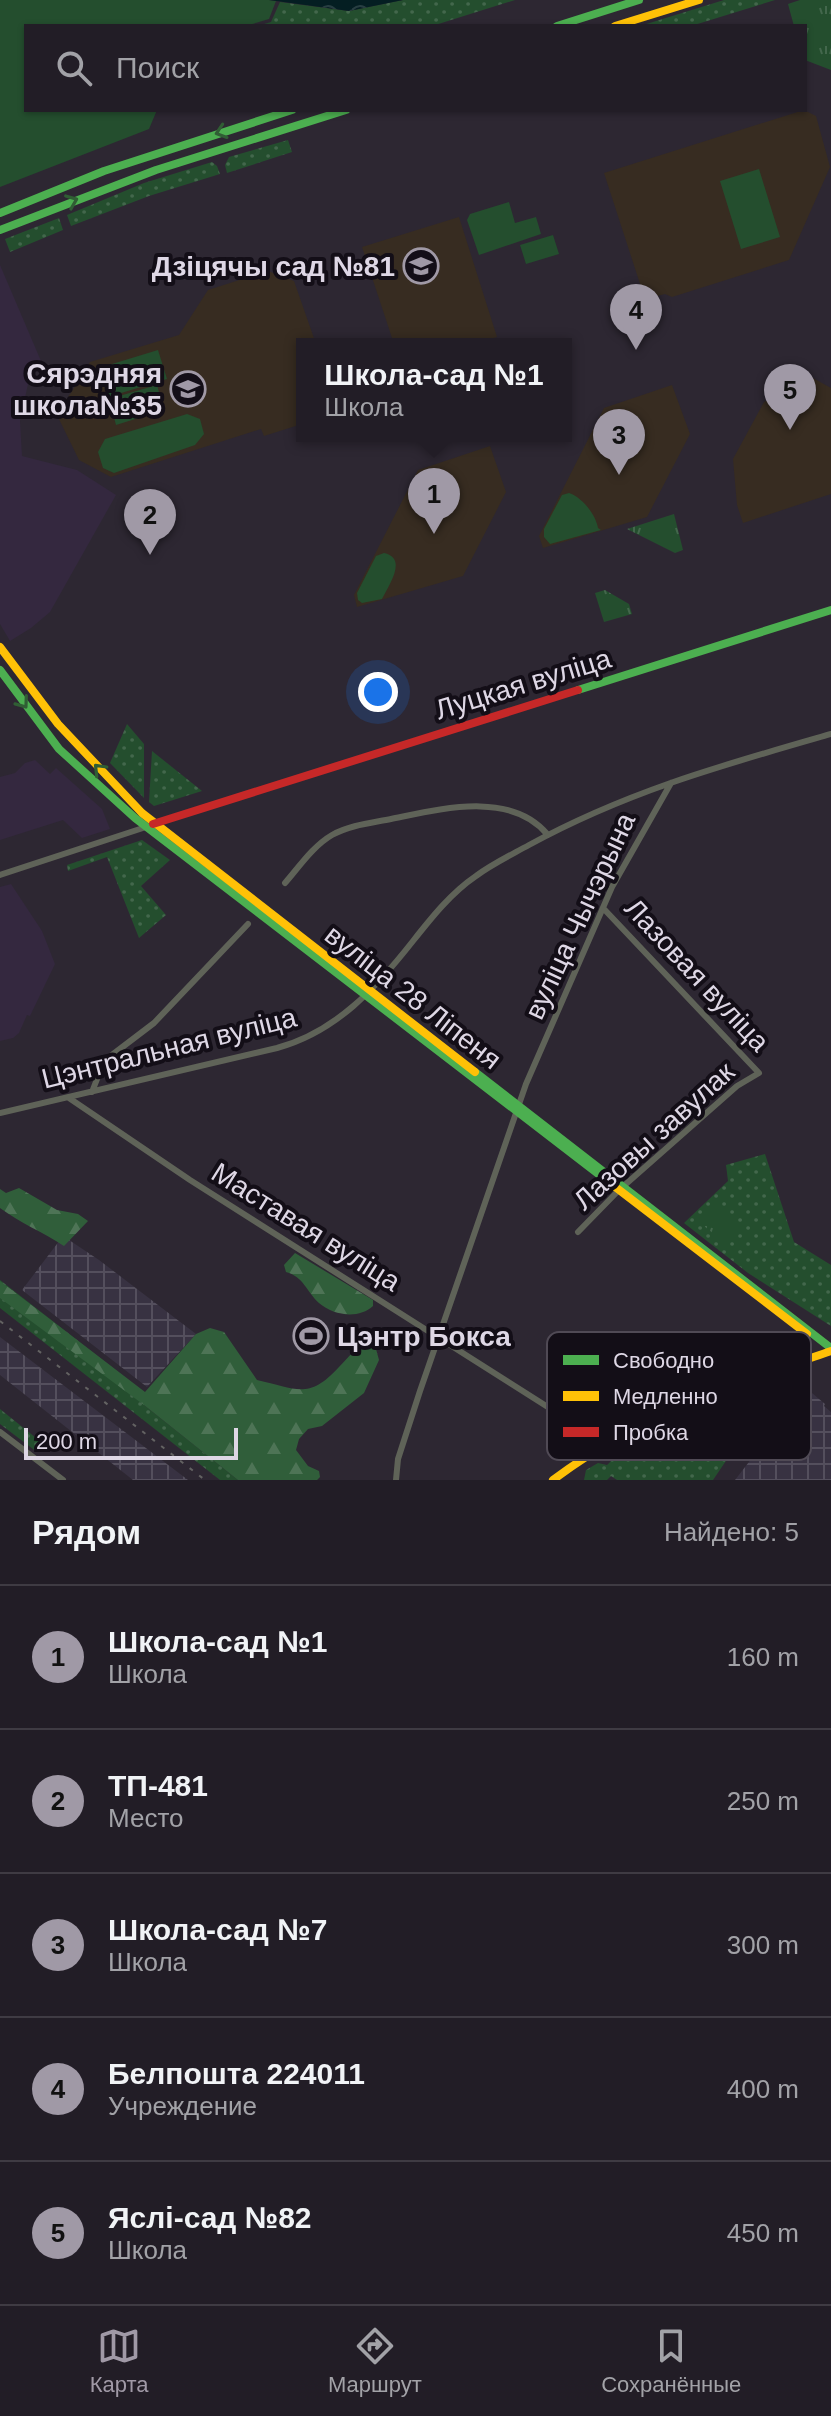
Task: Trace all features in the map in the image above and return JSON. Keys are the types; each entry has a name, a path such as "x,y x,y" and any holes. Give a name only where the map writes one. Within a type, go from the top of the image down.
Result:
{"main road":[{"path":"563,24 639,0"},
{"path":"621,24 699,0"},
{"path":"0,213 115,167 287,112"},
{"path":"294,112 300,124"},
{"path":"0,230 104,188 339,112"},
{"path":"268,118 273,133"},
{"name":"Луцкая вуліца","path":"150,825 831,610"},
{"name":"вуліца 28 Ліпеня","path":"0,647 58,724 150,825"},
{"name":"вуліца 28 Ліпеня","path":"0,670 46,733 92,780 803,1332"},
{"path":"46,733 58,724"},
{"name":"вуліца 28 Ліпеня","path":"811,1337 831,1349"},
{"path":"811,1356 831,1349"},
{"path":"553,1480 579,1460"}],"street":[{"name":"Цэнтральная вуліца","path":"0,1113 298,1042 328,1026 368,994 444,903 464,885 548,835 610,804 671,782 831,734"},
{"name":"вуліца Чычэрына","path":"396,1480 398,1459 518,1110 603,908 629,854 671,782"},
{"path":"285,883 331,835 359,825 423,812 463,806 497,808 530,819 548,835"},
{"name":"Луцкая вуліца","path":"0,875 150,825"},
{"name":"Лазовая вуліца","path":"603,908 759,1073"},
{"path":"92,1092 104,1061 154,1023 248,924"},
{"name":"Лазовы завулак","path":"578,1232 620,1189 737,1086 759,1073"},
{"name":"Маставая вуліца","path":"69,1098 190,1180 547,1406"},
{"path":"0,1432 63,1480"}],"shaded area":[{"path":"807,112 816,116 830,167 789,260 672,297 665,294 657,296 642,290 604,173"},
{"name":"Дзіцячы сад №81","path":"459,217 497,337 392,338 362,247"},
{"path":"0,265 41,361 30,375 20,421 22,456 77,470 116,495 50,612 10,641 0,624"},
{"name":"Сярэдняя школа№35","path":"268,271 294,281 314,338 296,338 296,426 264,436 261,429 111,477 79,460 57,415 90,362 179,335 208,290"},
{"path":"811,377 831,388 831,494 743,523 737,505 733,459 764,402"},
{"path":"672,385 690,434 647,517 543,548 539,536 604,408"},
{"path":"490,446 506,492 463,576 357,607 354,595 418,470"},
{"path":"35,760 50,774 56,768 102,809 110,829 82,838 63,820 0,840 0,777 15,773 25,763"},
{"path":"11,884 42,931 55,964 19,1033 0,1041 0,887"},
{"path":"63,1236 196,1334 147,1387 22,1290"},
{"path":"0,1337 188,1480 133,1480 0,1375"},
{"path":"811,1392 825,1404 831,1412 831,1480 735,1480 750,1460 811,1460"}],"green space":[{"path":"0,0 276,1 269,19 253,24 24,24 24,112 156,112 149,129 0,187"},
{"path":"403,0 515,0 438,24 264,24 271,22 280,2 349,11"},
{"path":"724,0 775,0 697,24 646,24"},
{"path":"800,0 831,0 831,70 807,61 807,24 793,24 788,4"},
{"path":"288,140 292,152 227,173 225,165 229,157"},
{"path":"212,162 220,174 149,196 71,226 67,215 144,183"},
{"path":"759,169 780,237 741,249 720,181"},
{"path":"509,202 515,223 536,217 541,234 479,255 467,220 470,214"},
{"path":"59,218 63,230 10,252 5,239"},
{"path":"553,235 559,254 526,264 520,245"},
{"path":"158,350 167,379 108,397 99,368"},
{"path":"157,385 164,410 116,425 109,399"},
{"path":"187,414 200,419 204,434 195,445 114,473 103,468 98,452 105,439"},
{"path":"569,493 588,507 601,530 550,544 544,537 544,529 562,495"},
{"path":"674,514 683,550 675,553 627,529"},
{"path":"384,553 395,560 392,580 382,599 362,603 357,593 376,556"},
{"path":"605,590 629,604 632,614 604,622 595,593"},
{"path":"127,724 144,744 144,798 110,763"},
{"path":"152,751 202,791 154,806 149,802"},
{"path":"142,840 170,860 141,886 166,915 139,938 107,857 68,871 67,865"},
{"path":"765,1154 794,1242 831,1265 831,1326 748,1273 684,1223 728,1181 726,1165"},
{"path":"19,1188 57,1210 78,1214 88,1221 64,1246 0,1208 0,1189 6,1193"},
{"path":"713,1206 738,1226 724,1242 699,1222"},
{"path":"295,1253 373,1300 373,1306 361,1313 346,1314 319,1303 301,1281 286,1272 284,1265"},
{"path":"0,1280 145,1393 144,1405 238,1480 220,1480 0,1308"},
{"path":"0,1281 145,1392 196,1334 210,1328 224,1332 257,1380 293,1389 319,1384 363,1346 376,1349 379,1360 364,1393 322,1426 308,1429 299,1439 296,1450 308,1466 319,1471 317,1480 238,1480 144,1405 0,1298"},
{"path":"0,1409 41,1442 46,1438 50,1441 43,1452 37,1452 0,1424"},
{"path":"612,1460 727,1460 713,1480 617,1480 611,1476 607,1480 584,1480 586,1470 598,1463 607,1465"}],"water":[{"path":"269,0 403,0 349,11"}],"railway":[{"path":"0,1321 205,1480"}],"traffic: fast":[{"path":"563,24 639,0"},
{"path":"0,213 104,171 286,112"},
{"path":"0,230 156,170 340,112"},
{"path":"578,690 831,610"},
{"path":"0,670 59,749 135,818 614,1186"},
{"path":"475,1072 810,1332"},
{"path":"811,1332 831,1348"}],"traffic: slow":[{"path":"621,24 699,0"},
{"path":"0,647 58,724 142,813 475,1072"},
{"path":"614,1186 804,1332"},
{"path":"811,1358 831,1351"},
{"path":"553,1480 582,1460"}],"traffic: jam":[{"path":"153,824 578,690"}],"place":[{"name":"Дзіцячы сад №81","path":"421,266"},
{"name":"Белпошта 224011","path":"636,350"},
{"name":"Сярэдняя школа№35","path":"188,389"},
{"name":"Яслі-сад №82","path":"790,430"},
{"name":"Школа-сад №7","path":"619,475"},
{"name":"Школа-сад №1","path":"434,534"},
{"name":"ТП-481","path":"150,555"},
{"name":"Цэнтр Бокса","path":"311,1336"}]}
